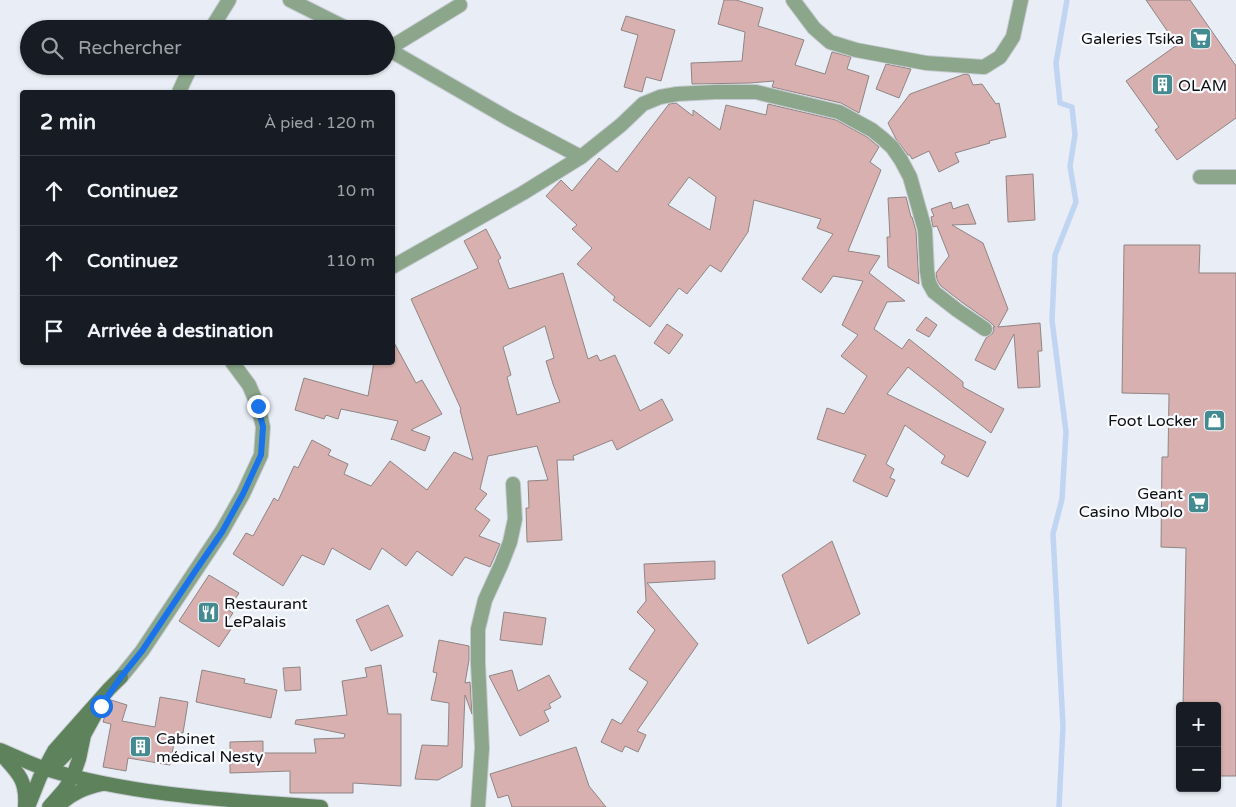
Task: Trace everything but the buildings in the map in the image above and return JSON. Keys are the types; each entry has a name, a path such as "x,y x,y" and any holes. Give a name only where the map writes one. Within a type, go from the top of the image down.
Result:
{"main road":[{"path":"26,807 53,769 84,735 121,677"},
{"path":"53,769 54,751 121,677"},
{"path":"49,807 73,776 84,735"},
{"path":"0,752 73,776 106,784 235,801 321,807"},
{"path":"0,752 24,783 26,807"},
{"path":"56,807 72,794 86,788 106,784"}],"street":[{"path":"217,20 229,0"},
{"path":"290,0 330,20"},
{"path":"793,0 814,28 830,42 856,50 926,63 984,68 1000,57 1013,37 1021,0"},
{"path":"395,43 460,5"},
{"path":"395,53 509,119 581,157"},
{"path":"180,90 187,75"},
{"path":"395,265 523,193 581,157 621,125 643,104 660,97 677,94 756,92 840,112 872,130 892,147 910,177 925,230 929,282 934,292 985,329"},
{"path":"1200,177 1236,177"},
{"path":"121,677 142,651 222,532 243,494 261,455 263,427 258,406 238,365"},
{"path":"478,807 482,748 478,629 484,600 510,542 515,518 513,484"}],"waterway":[{"path":"1059,807 1063,726 1053,534 1062,499 1066,432 1052,320 1055,255 1076,202 1070,166 1075,135 1072,107 1060,103 1056,63 1067,0"}],"place":[{"name":"Galeries Tsika","path":"1200,38"},
{"name":"OLAM","path":"1162,85"},
{"name":"Foot Locker","path":"1214,420"},
{"name":"Geant Casino Mbolo","path":"1199,502"},
{"name":"Restaurant LePalais","path":"208,612"},
{"name":"Cabinet médical Nesty","path":"140,747"}],"route":[{"path":"101,706 142,651 222,532 243,494 261,455 263,427 258,406"}]}
